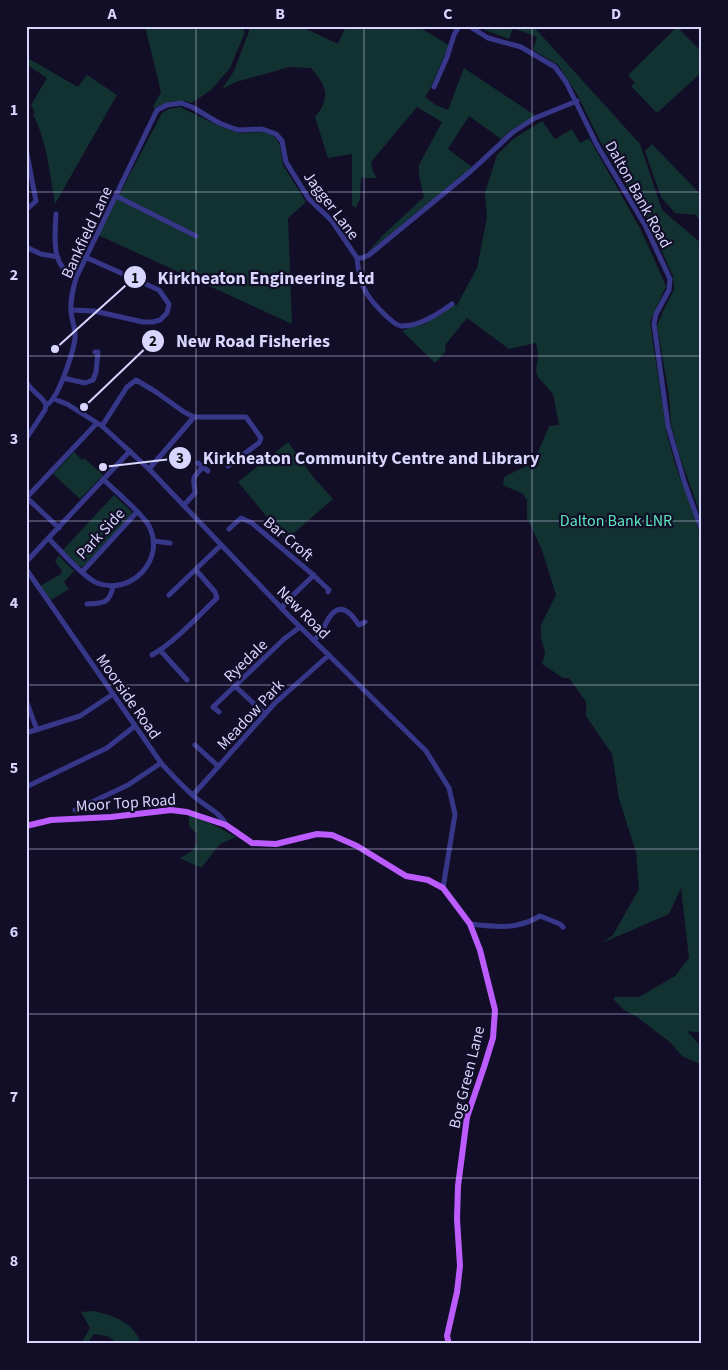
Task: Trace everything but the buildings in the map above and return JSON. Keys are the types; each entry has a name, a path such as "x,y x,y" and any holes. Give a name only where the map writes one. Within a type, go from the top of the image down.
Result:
{"main road":[{"name":"Moor Top Road","path":"26,826 51,820 112,817 171,810 187,812 226,825 252,843 276,844 317,834 332,835 357,846 406,876 428,880 443,888"},
{"name":"Bog Green Lane","path":"443,888 470,924 480,950 494,1010 493,1038 467,1117 458,1186 459,1275 447,1336 449,1344"}],"street":[{"path":"434,87 459,26"},
{"name":"Dalton Bank Road","path":"469,26 488,38 521,47 555,67 566,82 597,145 645,225 670,279 669,290 656,314 654,324 668,426 684,481 702,531"},
{"name":"Jagger Lane","path":"167,105 181,103 238,130 262,129 276,134 282,141 286,162 309,199 332,221 357,258 362,258 369,255 471,171 513,132 536,118 577,102"},
{"name":"Bankfield Lane","path":"46,405 54,399 63,378 74,340 71,298 76,278 157,110 167,105"},
{"path":"26,149 36,201 26,210"},
{"path":"116,196 196,236"},
{"path":"56,214 55,240 60,265 65,271 76,278"},
{"path":"26,246 41,254 58,258"},
{"path":"71,310 94,310 143,322 160,320 167,312 169,304 159,290 85,257"},
{"path":"357,258 358,268 366,291 384,313 398,325 402,326 433,317 452,304"},
{"path":"63,378 85,383 93,380 96,372 98,352 95,352"},
{"path":"59,528 27,497 99,424 127,387 136,380 194,417 246,417 261,438 259,443 230,463"},
{"path":"26,381 33,392 43,398 46,405 45,410 26,439"},
{"name":"New Road","path":"54,399 67,404 99,424 149,468 282,609 426,751 449,788 455,814 443,888"},
{"path":"149,468 194,417"},
{"path":"26,562 130,451"},
{"path":"184,505 195,493 192,482 200,465 208,471"},
{"path":"49,539 82,572 95,582 113,587 120,586 143,571 153,556 154,541 148,524 103,479"},
{"name":"Park Side","path":"82,572 137,512"},
{"name":"Bar Croft","path":"229,529 241,518 252,523 314,575 329,590 328,592"},
{"path":"154,541 170,543"},
{"path":"169,595 221,545"},
{"name":"Moorside Road","path":"26,568 161,763 193,795 220,816 226,825"},
{"path":"152,655 160,650 217,598 215,592 196,570"},
{"path":"282,609 285,603 314,575"},
{"path":"87,604 103,603 108,600 113,587"},
{"path":"314,640 322,631 327,619 338,610 349,612 361,625"},
{"name":"Ryedale","path":"219,712 213,707 284,639 300,627"},
{"path":"160,650 187,680"},
{"name":"Meadow Park","path":"193,795 265,714 305,675 329,655"},
{"path":"236,687 265,714"},
{"path":"26,733 80,716 113,694"},
{"path":"26,700 37,730"},
{"path":"26,787 107,748 135,726"},
{"path":"195,745 218,766"},
{"path":"75,810 128,785 161,763"},
{"path":"470,924 497,927 517,926 540,916 563,927"}],"green space":[{"path":"145,26 241,26 245,32 230,68 211,90 192,103 173,101 154,108 161,92"},
{"path":"251,26 300,26 338,44 346,26 417,26 449,45 425,97 436,105 448,110 464,68 536,116 511,130 501,139 469,116 448,149 472,167 367,253 383,235 424,197 419,176 419,165 442,122 417,107 371,162 373,172 377,178 361,178 360,199 356,208 352,205 352,154 328,158 315,117 325,98 324,86 311,68 289,67 236,82 222,89 234,71"},
{"path":"481,26 533,26 640,144 662,210 702,244 702,519 671,425 669,395 657,326 674,290 673,276 647,219 602,145 577,94 558,65 533,50 537,37 513,28 509,39 485,30"},
{"path":"677,27 702,52 702,72 657,113 631,86 635,83 628,75"},
{"path":"26,57 78,87 87,75 117,95 55,204 45,147 31,105 47,78 26,64"},
{"path":"180,107 217,125 239,133 263,132 274,136 280,145 283,165 306,202 288,218 292,324 98,235 162,113 169,109"},
{"name":"Dalton Bank LNR","path":"542,121 555,139 572,129 580,143 589,138 641,230 666,286 650,322 667,435 702,543 702,1033 687,1031 702,1048 702,1065 682,1056 671,1043 637,1017 624,1010 614,1000 614,997 639,997 675,976 689,958 681,888 669,914 602,943 613,935 639,889 636,852 619,799 612,754 586,716 586,702 569,678 563,678 542,664 545,653 541,637 541,625 556,595 542,550 527,518 527,500 523,494 503,485 504,477 534,462 549,426 559,425 553,394 538,377 536,371 538,354 536,343 509,349 467,318 445,345 446,351 435,363 402,331 413,326 425,324 451,306 457,305 477,268 487,217 485,193 497,155 513,139"},
{"path":"652,144 702,196 702,224 696,215 675,213 661,197 645,151"},
{"path":"702,224 702,237 698,232"},
{"path":"288,442 314,478 333,499 286,540 238,482"},
{"path":"74,452 82,460 84,458 103,475 80,499 53,474"},
{"path":"114,495 132,512 131,516 83,567 79,566 63,550"},
{"path":"59,556 74,571 64,582 69,589 51,600 40,586 61,574 62,571 55,561"},
{"path":"189,815 210,823 236,837 220,844 201,868 180,858 192,851 197,843 196,833 189,826"},
{"path":"93,1311 115,1317 128,1325 134,1330 141,1344 119,1344 107,1336 94,1334 87,1344 81,1344 90,1328 81,1312"}],"place":[{"name":"Kirkheaton Engineering Ltd","path":"55,349"},
{"name":"New Road Fisheries","path":"84,407"},
{"name":"Kirkheaton Community Centre and Library","path":"103,467"}]}
